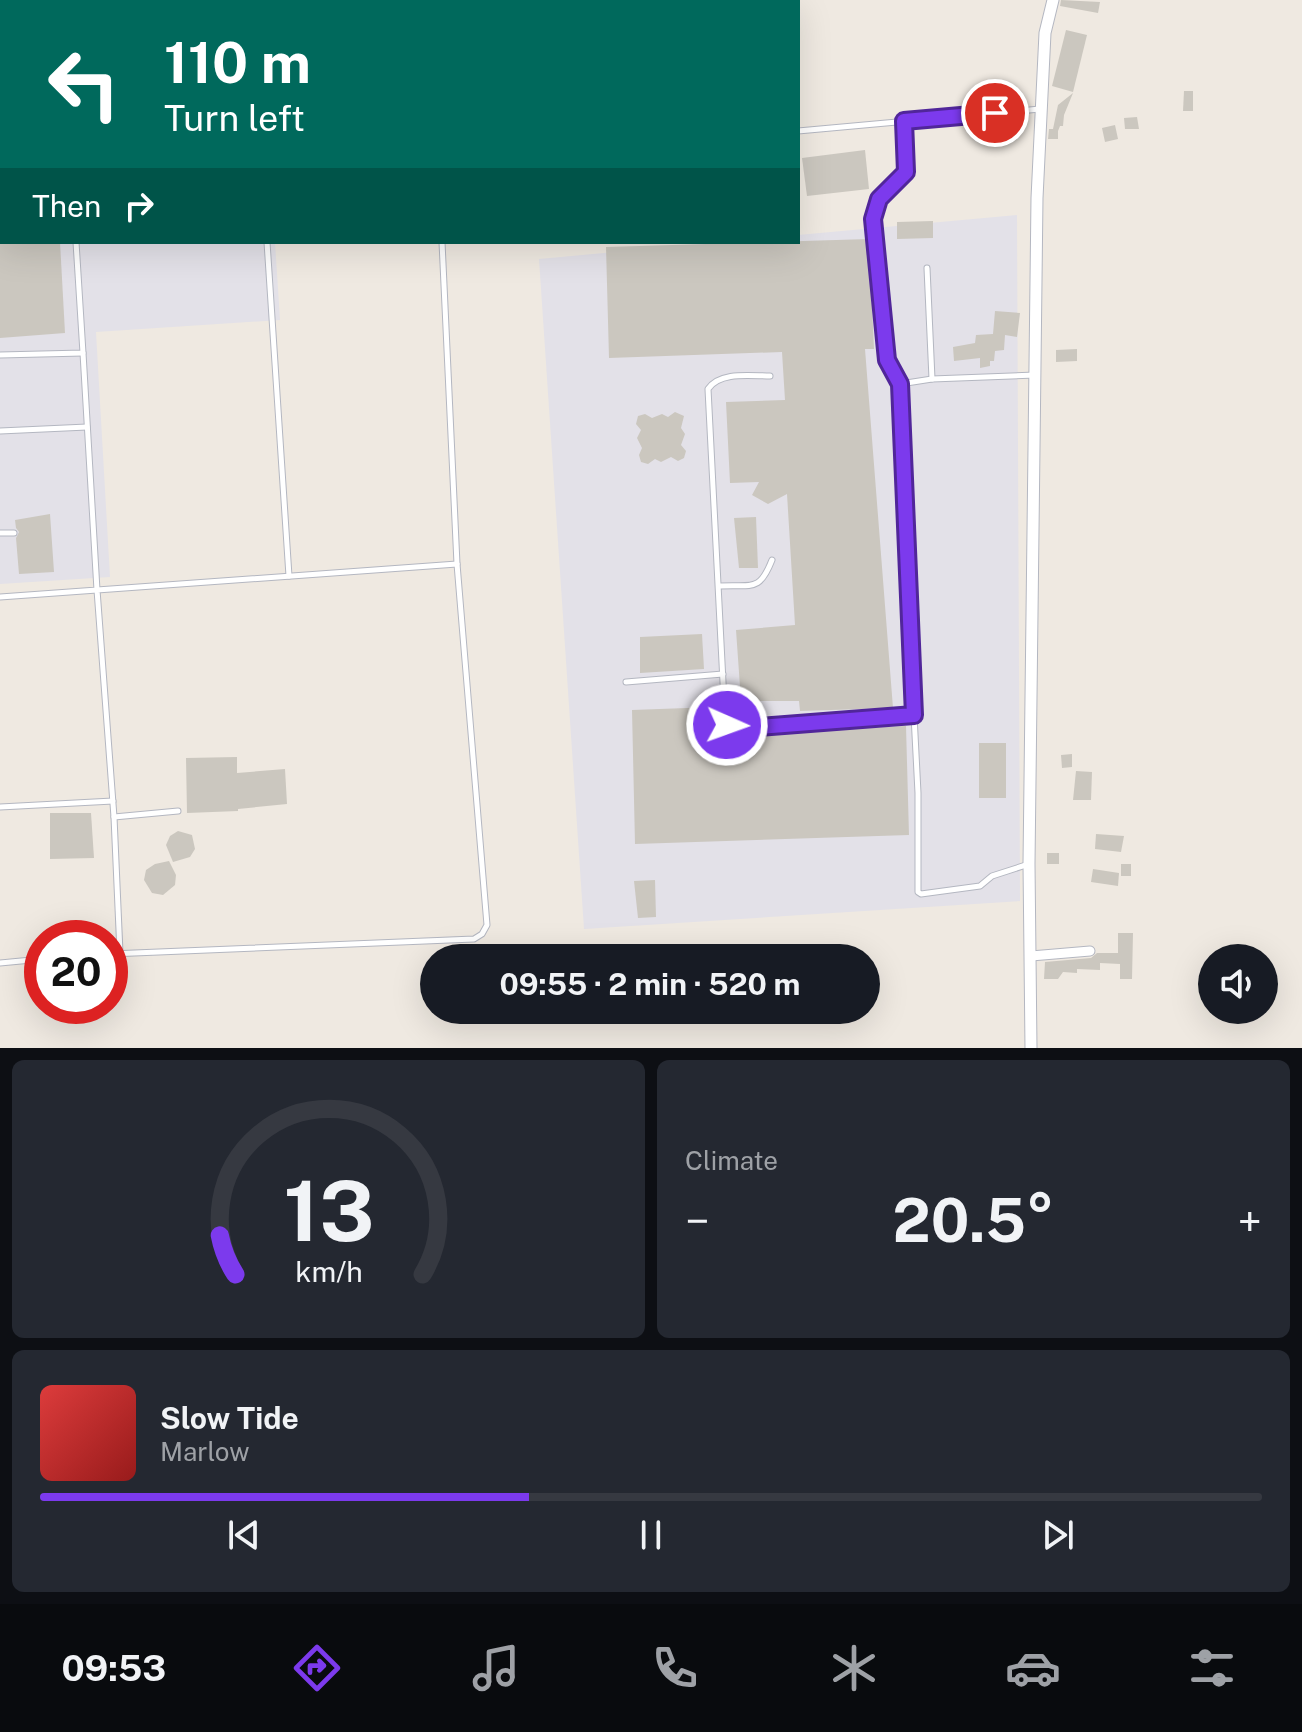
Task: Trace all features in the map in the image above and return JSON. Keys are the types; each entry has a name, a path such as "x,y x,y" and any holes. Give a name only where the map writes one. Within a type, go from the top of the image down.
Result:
{"street":[{"path":"1031,1048 1029,864 1040,109 1045,33 1053,0"},
{"path":"1031,956 1090,951"}],"lane":[{"path":"800,131 1040,109"},
{"path":"904,121 906,172 879,199 873,219 887,360 900,384 918,793 918,892 980,886 992,876 1029,864"},
{"path":"76,244 119,920"},
{"path":"267,244 289,576"},
{"path":"128,953 474,939 482,934 487,925 457,564 442,244"},
{"path":"927,268 932,379"},
{"path":"0,355 83,353"},
{"path":"900,384 932,379 1036,375"},
{"path":"770,376 722,378 713,382 708,389 725,721 733,729 914,715"},
{"path":"0,431 87,427"},
{"path":"0,533 14,533"},
{"path":"720,586 759,583 765,579 772,560"},
{"path":"0,597 457,564"},
{"path":"626,682 723,674"},
{"path":"0,807 113,801"},
{"path":"114,817 178,811"},
{"path":"0,963 24,961"}],"shaded area":[{"path":"1017,215 1020,901 584,929 539,259 700,244 800,244 800,235"},
{"path":"0,244 275,244 280,320 96,332 110,577 0,584"}],"building":[{"path":"1061,0 1100,2 1098,13 1060,6"},
{"path":"1066,30 1087,35 1073,92 1052,86"},
{"path":"1184,91 1193,91 1193,111 1183,111"},
{"path":"1073,93 1063,126 1058,131 1058,139 1048,139 1058,105"},
{"path":"1137,117 1139,129 1125,129 1124,118"},
{"path":"1115,125 1118,139 1105,142 1102,128"},
{"path":"865,150 869,189 807,196 802,158"},
{"path":"933,221 933,238 897,239 897,222"},
{"path":"869,239 874,349 865,349 893,708 800,711 799,701 741,701 736,630 795,625 787,494 768,504 752,495 759,482 730,483 726,402 785,400 782,352 609,358 606,247 800,244 800,241"},
{"path":"0,244 60,244 65,333 0,338"},
{"path":"995,311 1020,313 1017,337 1005,335 1004,350 995,351 990,366 980,368 980,358 954,361 953,347 975,343 976,335 993,334"},
{"path":"1077,349 1077,361 1056,362 1056,350"},
{"path":"675,412 684,416 681,428 685,434 681,445 686,451 684,458 678,461 671,457 661,462 655,459 648,464 641,462 639,455 642,448 637,438 641,430 636,424 638,416 645,414 652,418 662,414 668,417"},
{"path":"50,514 54,572 19,574 16,538 19,532 15,520"},
{"path":"756,517 758,568 739,568 734,518"},
{"path":"702,634 704,669 640,673 640,637"},
{"path":"714,707 715,732 733,734 906,726 909,835 635,844 632,710"},
{"path":"979,743 1006,743 1006,798 979,798"},
{"path":"1072,754 1072,767 1062,768 1061,755"},
{"path":"237,757 237,773 285,769 287,804 238,811 187,813 186,758"},
{"path":"1076,771 1092,772 1091,800 1073,800"},
{"path":"50,813 91,813 94,858 50,859"},
{"path":"178,831 192,835 195,849 190,857 173,862 166,845 170,836"},
{"path":"1096,834 1124,836 1121,852 1095,849"},
{"path":"1047,853 1059,853 1059,864 1047,864"},
{"path":"169,861 176,875 175,885 163,895 152,893 144,880 146,870"},
{"path":"1121,864 1131,864 1131,876 1121,876"},
{"path":"1093,869 1119,873 1118,886 1091,882"},
{"path":"655,880 656,917 638,918 634,881"},
{"path":"1118,933 1133,933 1132,979 1120,979 1120,964 1100,963 1100,970 1077,969 1077,973 1063,972 1058,979 1044,979 1045,962 1091,958 1097,953 1118,953"}],"route":[{"path":"727,725 733,729 914,715 900,384 887,360 874,210 879,199 906,172 904,121 995,113"}]}
